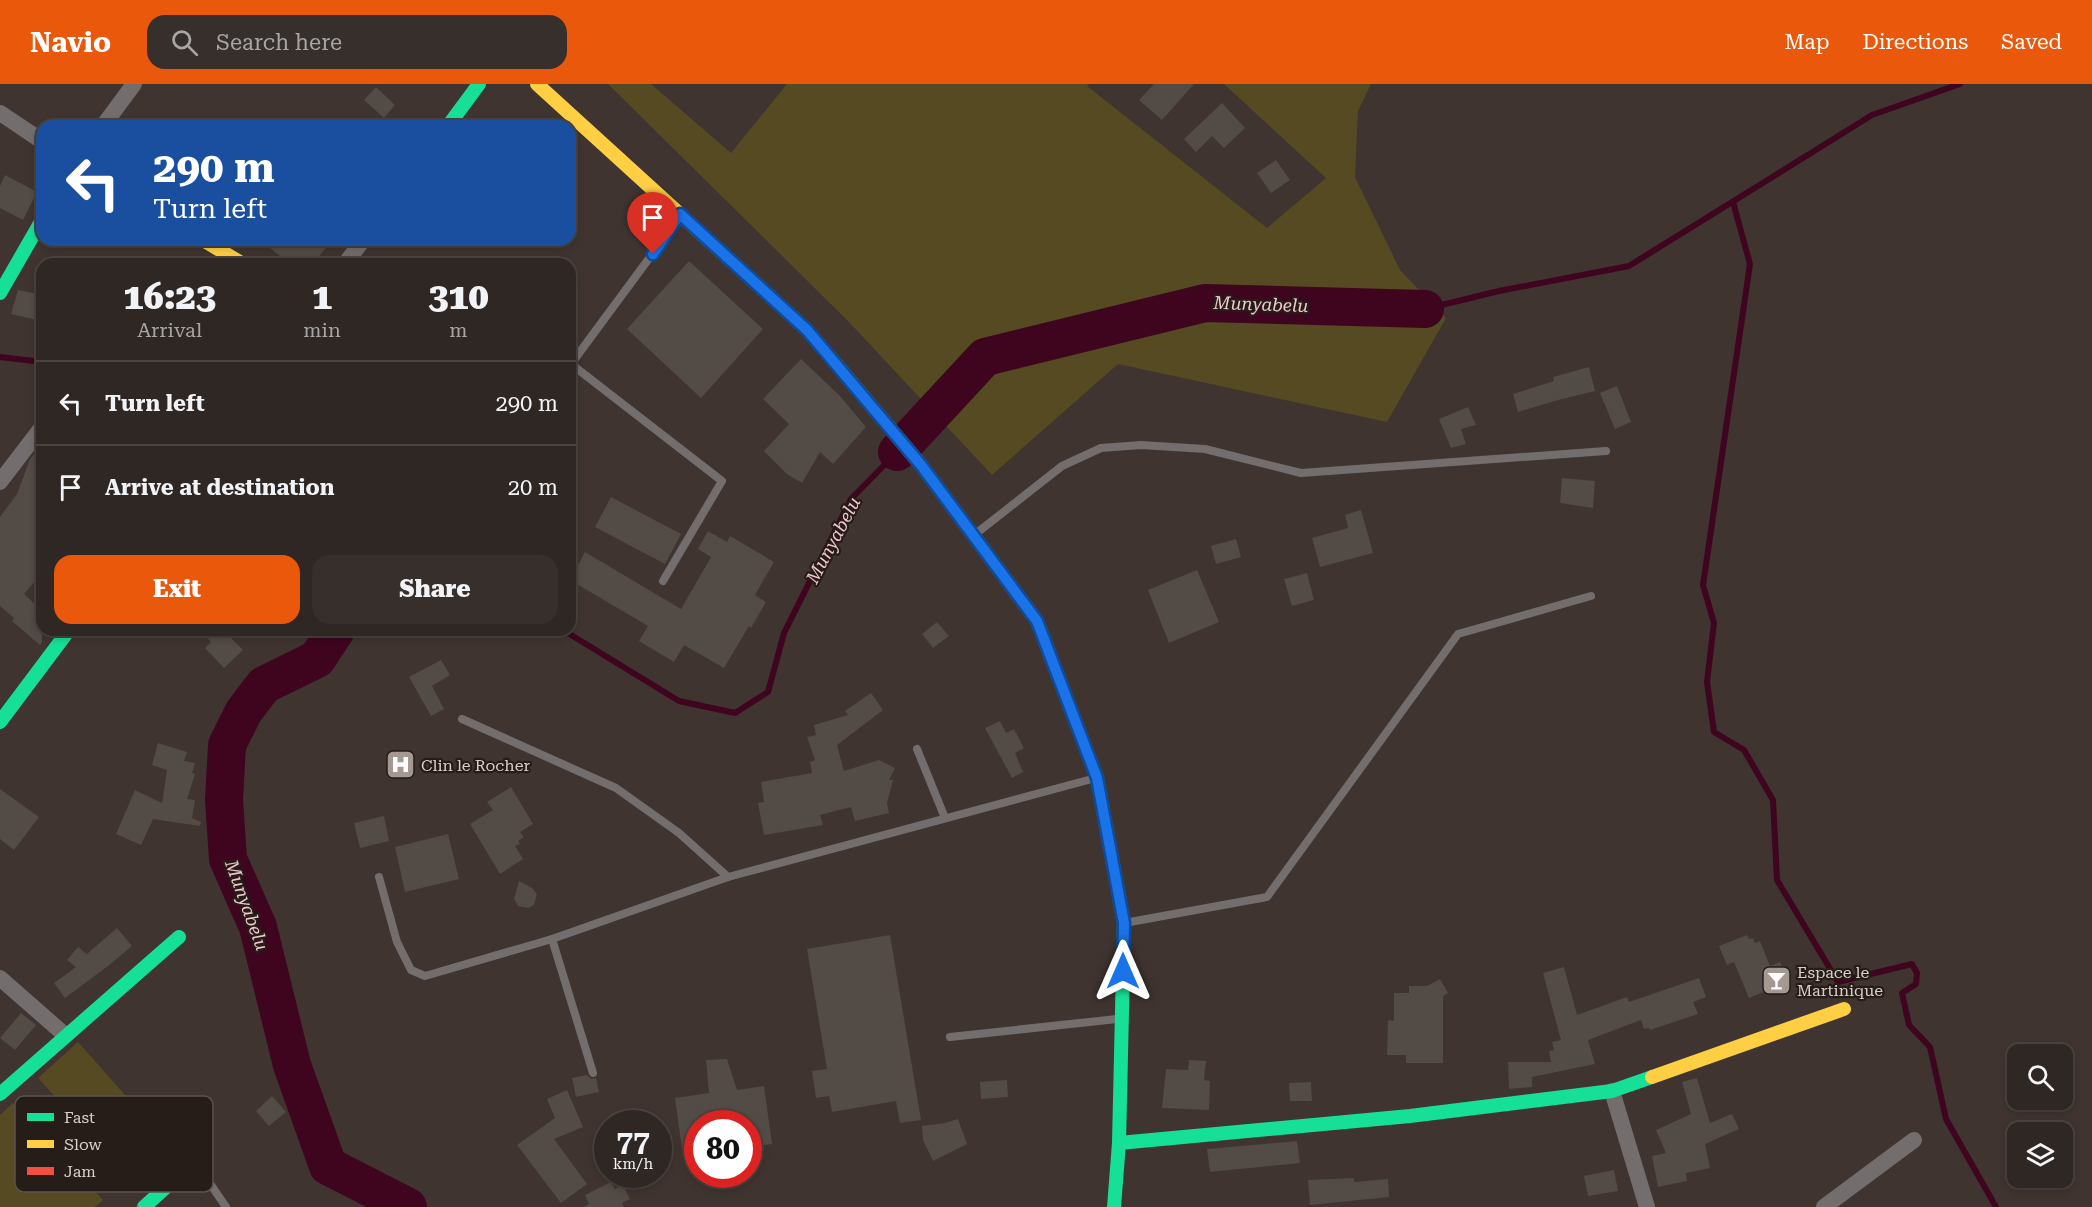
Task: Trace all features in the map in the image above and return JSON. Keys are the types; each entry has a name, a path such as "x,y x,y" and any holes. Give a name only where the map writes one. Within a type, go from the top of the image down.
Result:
{"main road":[{"path":"452,120 479,84"},
{"path":"537,84 807,330 921,465 1037,621 1097,778 1124,923 1119,1143 1114,1207"},
{"path":"0,293 36,230"},
{"path":"213,246 233,258"},
{"path":"0,722 64,636"},
{"path":"0,1094 179,937"},
{"path":"1119,1143 1410,1116 1612,1091 1844,1009"},
{"path":"144,1207 161,1192"}],"street":[{"path":"107,120 134,84"},
{"path":"0,113 36,137"},
{"path":"0,482 36,435"},
{"path":"0,978 65,1035"},
{"path":"1612,1091 1647,1207"},
{"path":"1824,1207 1914,1140"}],"lane":[{"path":"576,356 653,254 680,214"},
{"path":"576,369 722,481 663,580"},
{"path":"975,535 1062,466 1101,448 1141,445 1204,449 1301,473 1606,451"},
{"path":"1124,923 1267,897 1458,634 1591,596"},
{"path":"462,719 616,788 679,833 728,877"},
{"path":"916,749 945,818"},
{"path":"378,877 397,942 411,970 424,976 552,939 728,877 1097,778"},
{"path":"552,939 593,1073"},
{"path":"950,1037 1123,1019"},
{"path":"213,1188 226,1207"}],"shaded area":[{"path":"608,84 651,84 731,153 787,84 1089,84 1087,86 1267,228 1326,178 1224,84 1371,84 1358,111 1355,177 1400,270 1446,318 1387,422 1118,364 992,475 848,321"},
{"path":"78,1042 126,1096 54,1096 38,1078"},
{"path":"13,1103 15,1105 15,1192 96,1192 103,1200 95,1207 0,1207 0,1115"}],"building":[{"path":"1154,84 1194,84 1162,120 1139,100"},
{"path":"376,87 395,105 384,118 364,100"},
{"path":"1222,103 1245,128 1224,148 1212,136 1196,152 1184,139"},
{"path":"1276,160 1290,180 1271,193 1257,173"},
{"path":"5,175 36,191 23,220 0,208 0,186"},
{"path":"268,246 327,246 318,258 282,258"},
{"path":"689,261 763,329 701,398 627,329"},
{"path":"18,290 36,294 36,320 11,314"},
{"path":"801,359 840,396 866,427 833,464 820,452 802,483 787,474 764,451 789,424 763,399"},
{"path":"1589,367 1595,391 1518,412 1513,394 1554,381 1553,377"},
{"path":"1617,386 1631,422 1615,429 1600,393"},
{"path":"1468,407 1476,425 1461,429 1466,444 1451,448 1439,419"},
{"path":"36,452 36,580 24,594 36,605 36,636 42,636 40,645 12,621 14,618 0,606 0,517 17,494 30,459"},
{"path":"1562,478 1595,481 1593,508 1560,503"},
{"path":"611,497 681,534 665,564 595,527"},
{"path":"1361,510 1373,553 1320,567 1312,538 1348,528 1345,515"},
{"path":"708,531 727,542 730,536 774,562 755,595 766,602 724,668 684,645 674,662 639,641 648,626 576,584 576,569 585,552 681,609 711,557 698,549"},
{"path":"1236,539 1241,557 1216,564 1211,546"},
{"path":"1197,570 1219,622 1169,643 1148,590"},
{"path":"1307,573 1314,600 1292,606 1284,579"},
{"path":"937,622 949,636 933,648 922,634"},
{"path":"211,636 229,636 243,650 224,668 205,648 211,642 208,639"},
{"path":"441,660 450,675 432,686 444,709 431,716 409,677"},
{"path":"871,693 883,710 837,745 844,771 879,760 895,768 889,780 893,780 887,803 889,813 855,821 851,807 820,815 823,825 764,835 758,803 764,802 761,782 812,773 810,762 815,760 807,737 816,735 814,725 848,715 845,711"},
{"path":"1000,721 1006,733 1014,729 1024,748 1015,753 1023,772 1012,778 985,728"},
{"path":"158,743 187,752 184,761 195,763 192,773 195,774 187,799 195,800 192,818 201,822 200,826 153,819 141,845 116,834 135,790 162,803 167,770 152,765"},
{"path":"511,787 533,824 520,832 524,837 518,841 520,844 515,846 523,859 500,874 470,824 493,810 487,802"},
{"path":"0,789 39,817 14,850 0,839"},
{"path":"384,816 389,841 360,848 354,823"},
{"path":"448,834 459,879 405,892 395,847"},
{"path":"519,881 532,888 537,894 534,905 528,908 518,906 514,899"},
{"path":"117,928 132,946 65,998 54,983 76,967 67,960 78,947 87,954"},
{"path":"890,935 921,1120 900,1123 896,1101 832,1112 829,1096 816,1098 812,1071 827,1069 807,949"},
{"path":"1747,935 1749,939 1753,938 1755,943 1760,941 1770,966 1780,962 1789,982 1749,998 1734,962 1727,965 1719,946"},
{"path":"1564,967 1577,1015 1627,997 1629,1002 1699,978 1706,997 1693,1002 1698,1014 1650,1030 1649,1028 1644,1029 1641,1020 1588,1040 1595,1064 1532,1077 1532,1087 1509,1089 1508,1062 1551,1062 1549,1051 1554,1050 1552,1042 1561,1040 1543,973"},
{"path":"1440,979 1448,993 1443,996 1443,1063 1406,1063 1406,1055 1387,1055 1388,1020 1394,1021 1394,993 1409,993 1409,986 1427,986"},
{"path":"21,1013 36,1025 15,1050 0,1038"},
{"path":"727,1059 737,1090 764,1086 772,1144 762,1145 762,1110 684,1110 683,1156 675,1098 709,1093 706,1060"},
{"path":"1189,1060 1206,1061 1204,1080 1210,1081 1209,1110 1162,1108 1166,1069 1188,1070"},
{"path":"587,1075 591,1079 596,1078 599,1092 576,1097 572,1078"},
{"path":"1697,1078 1710,1123 1732,1114 1739,1129 1705,1144 1710,1168 1686,1173 1687,1181 1658,1187 1652,1156 1666,1153 1656,1130 1691,1114 1682,1082"},
{"path":"1007,1080 1008,1097 981,1099 980,1082"},
{"path":"1311,1082 1312,1101 1290,1101 1289,1083"},
{"path":"567,1090 583,1127 554,1139 587,1184 561,1203 517,1145 555,1118 547,1099"},
{"path":"272,1096 286,1112 269,1126 256,1111"},
{"path":"958,1119 967,1144 933,1161 923,1140 922,1126"},
{"path":"1297,1141 1300,1163 1210,1172 1207,1149"},
{"path":"1614,1170 1618,1191 1588,1196 1584,1176"},
{"path":"1354,1178 1354,1182 1388,1179 1389,1197 1310,1205 1308,1180"},
{"path":"599,1188 624,1188 630,1199 622,1203 624,1207 583,1207 589,1204 585,1195"}],"waterway":[{"path":"1425,309 1499,291 1629,266 1872,115 1960,84"},
{"path":"1733,202 1750,264 1703,585 1714,623 1707,682 1714,732 1744,750 1773,800 1777,880 1838,982 1912,964 1917,973 1916,984 1902,993 1909,1025 1930,1047 1946,1119 1996,1207"},
{"name":"Munyabelu","path":"897,452 985,357 1205,303 1425,309"},
{"name":"Munyabelu","path":"0,357 36,361"},
{"name":"Munyabelu","path":"573,636 679,701 735,713 768,692 784,633 851,499 897,452"},
{"name":"Munyabelu","path":"332,636 317,659 264,685 244,711 227,745 224,800 228,859 258,927 292,1065 328,1166 408,1207"}],"traffic: fast":[{"path":"452,120 479,84"},
{"path":"0,293 36,230"},
{"path":"0,722 64,636"},
{"path":"1055,668 1097,778 1124,923 1119,1143 1114,1207"},
{"path":"0,1094 179,937"},
{"path":"1119,1143 1410,1116 1612,1091 1652,1077"},
{"path":"144,1207 161,1192"}],"traffic: slow":[{"path":"537,84 728,258"},
{"path":"213,246 233,258"},
{"path":"836,364 921,465 1037,621 1055,668"},
{"path":"1652,1077 1844,1009"}],"traffic: jam":[{"path":"728,258 807,330 836,364"}],"place":[{"name":"Clin le Rocher","path":"400,765"},
{"name":"Espace le Martinique","path":"1776,981"}],"route":[{"path":"653,254 680,214 807,330 921,465 1037,621 1097,778 1124,923 1123,971"}]}
